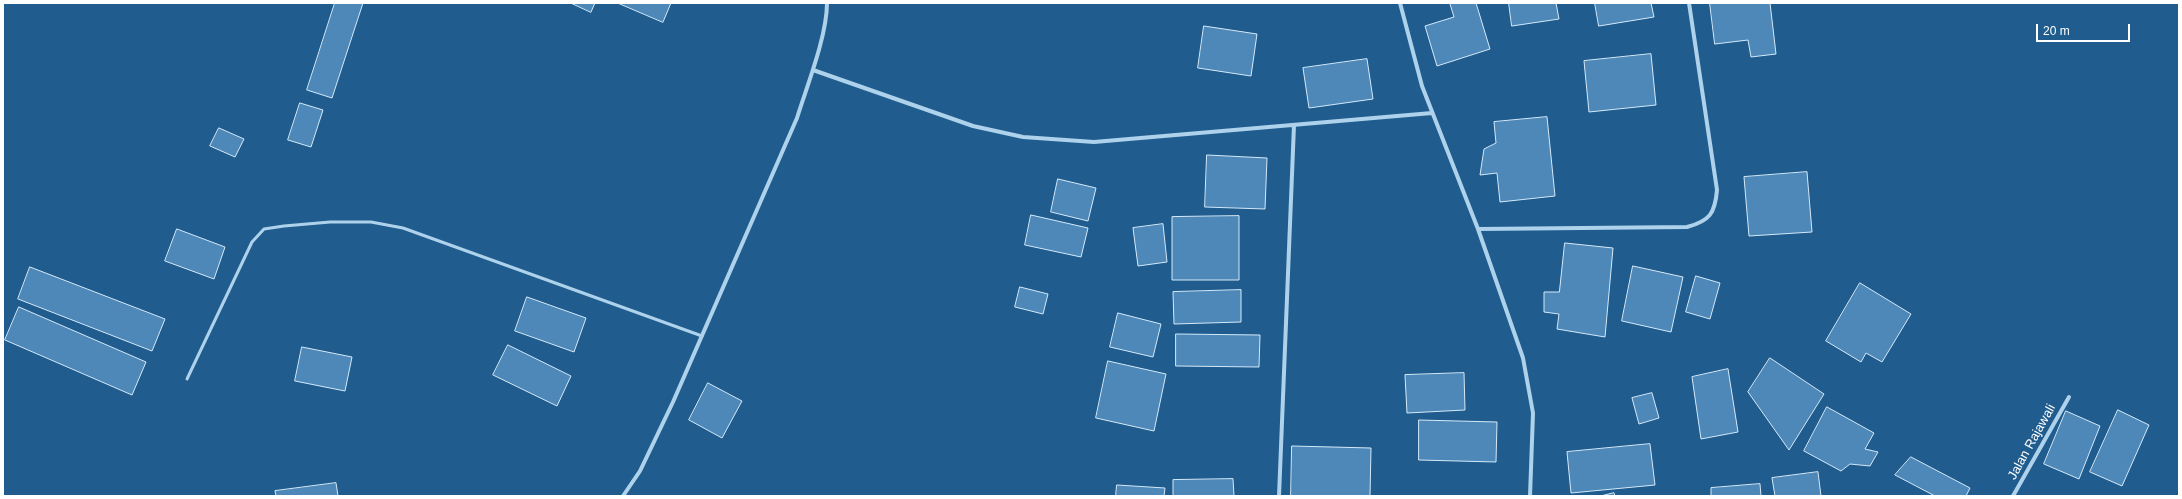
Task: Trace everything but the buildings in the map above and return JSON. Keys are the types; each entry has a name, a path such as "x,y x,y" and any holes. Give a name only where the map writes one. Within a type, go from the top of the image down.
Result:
{"street":[{"path":"623,496 640,471 702,336 797,118 813,70 827,13 827,3"},
{"path":"1400,3 1422,86 1478,229 1523,358 1533,413 1530,496"},
{"path":"1478,229 1687,227 1699,224 1708,218 1714,211 1717,190 1689,3"},
{"path":"813,70 973,126 1023,137 1094,142 1432,113"},
{"path":"1278,496 1294,125"},
{"name":"Jalan Rajawali","path":"2013,496 2069,397"}],"lane":[{"path":"187,379 252,242 264,229 330,222 371,222 403,228 702,336"}]}
